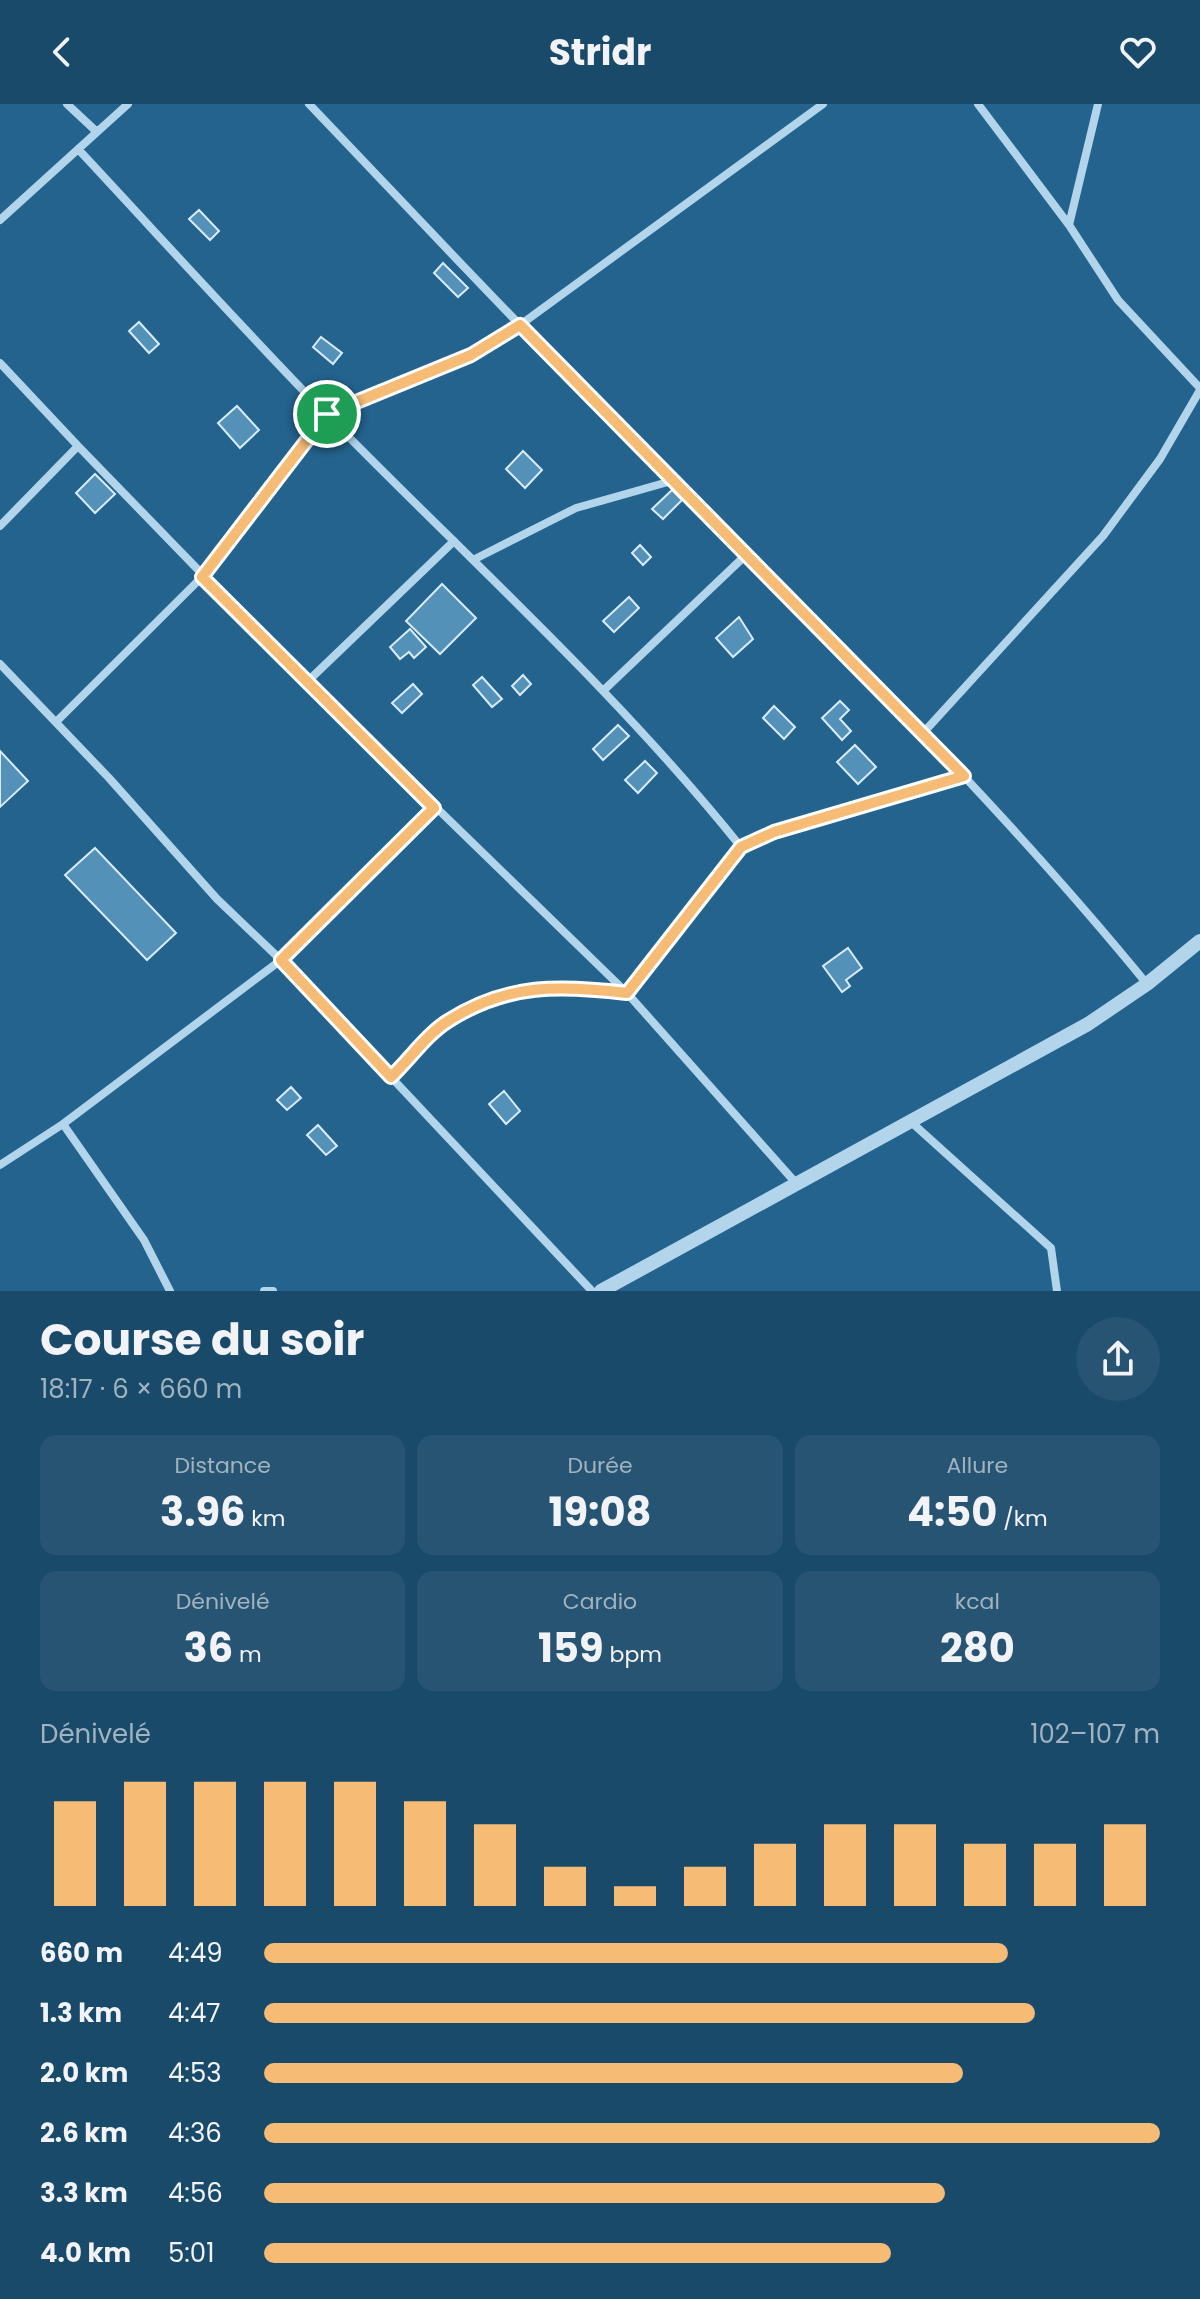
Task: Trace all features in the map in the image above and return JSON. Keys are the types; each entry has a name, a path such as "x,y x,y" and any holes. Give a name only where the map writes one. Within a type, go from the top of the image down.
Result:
{"street":[{"path":"67,104 97,132"},
{"path":"0,220 128,104"},
{"path":"309,104 520,325 924,732 1096,922 1147,984"},
{"path":"56,722 202,577 327,414 471,355 520,325 823,104"},
{"path":"924,732 1103,536 1160,459 1200,389 1118,300 1069,225 978,104"},
{"path":"1069,225 1098,104"},
{"path":"78,149 327,414 604,690 690,784 741,847"},
{"path":"0,363 202,577 434,808 627,993 795,1182"},
{"path":"0,526 78,446"},
{"path":"475,559 576,508 675,480"},
{"path":"307,682 454,541"},
{"path":"604,690 748,553"},
{"path":"0,664 217,899 281,960 592,1291"},
{"path":"627,993 741,847 774,832 964,776"},
{"path":"0,1165 63,1124 281,960 434,808"},
{"path":"601,1291 1088,1024 1147,984 1200,941"},
{"path":"391,1077 447,1021 507,995 560,985 627,993"},
{"path":"910,1121 1051,1248 1057,1291"},
{"path":"63,1124 144,1240 170,1291"},
{"path":"264,1291 273,1291"}],"building":[{"path":"199,210 219,231 210,240 189,219"},
{"path":"443,263 468,288 458,297 434,273"},
{"path":"139,322 159,344 149,353 129,331"},
{"path":"321,337 342,353 333,364 313,347"},
{"path":"237,406 259,430 240,448 218,423"},
{"path":"523,451 542,470 525,488 506,469"},
{"path":"95,474 115,494 95,513 76,493"},
{"path":"672,490 682,500 663,519 652,509"},
{"path":"640,545 651,557 643,565 632,553"},
{"path":"442,584 476,618 440,654 406,621"},
{"path":"629,597 639,608 614,632 603,621"},
{"path":"739,617 753,639 733,657 716,638"},
{"path":"410,629 426,647 414,658 409,652 400,659 390,647"},
{"path":"523,675 531,684 520,695 512,686"},
{"path":"482,677 502,699 492,707 473,685"},
{"path":"413,684 422,694 402,713 392,703"},
{"path":"840,701 849,710 840,719 851,731 842,740 822,718"},
{"path":"774,706 795,727 784,739 763,718"},
{"path":"618,725 629,736 603,760 593,749"},
{"path":"855,745 876,767 858,784 837,762"},
{"path":"0,751 28,781 0,807"},
{"path":"645,761 657,773 638,793 625,780"},
{"path":"95,848 176,933 147,960 65,875"},
{"path":"848,948 862,968 846,980 850,986 842,992 823,966"},
{"path":"291,1087 301,1098 287,1110 277,1100"},
{"path":"504,1091 520,1111 506,1124 489,1104"},
{"path":"318,1125 337,1146 326,1155 307,1135"}],"route":[{"path":"520,325 723,527 964,776 774,832 741,847 627,993 560,985 521,990 447,1021 391,1077 281,960 434,808 202,577 327,414 471,355 520,325"}]}
